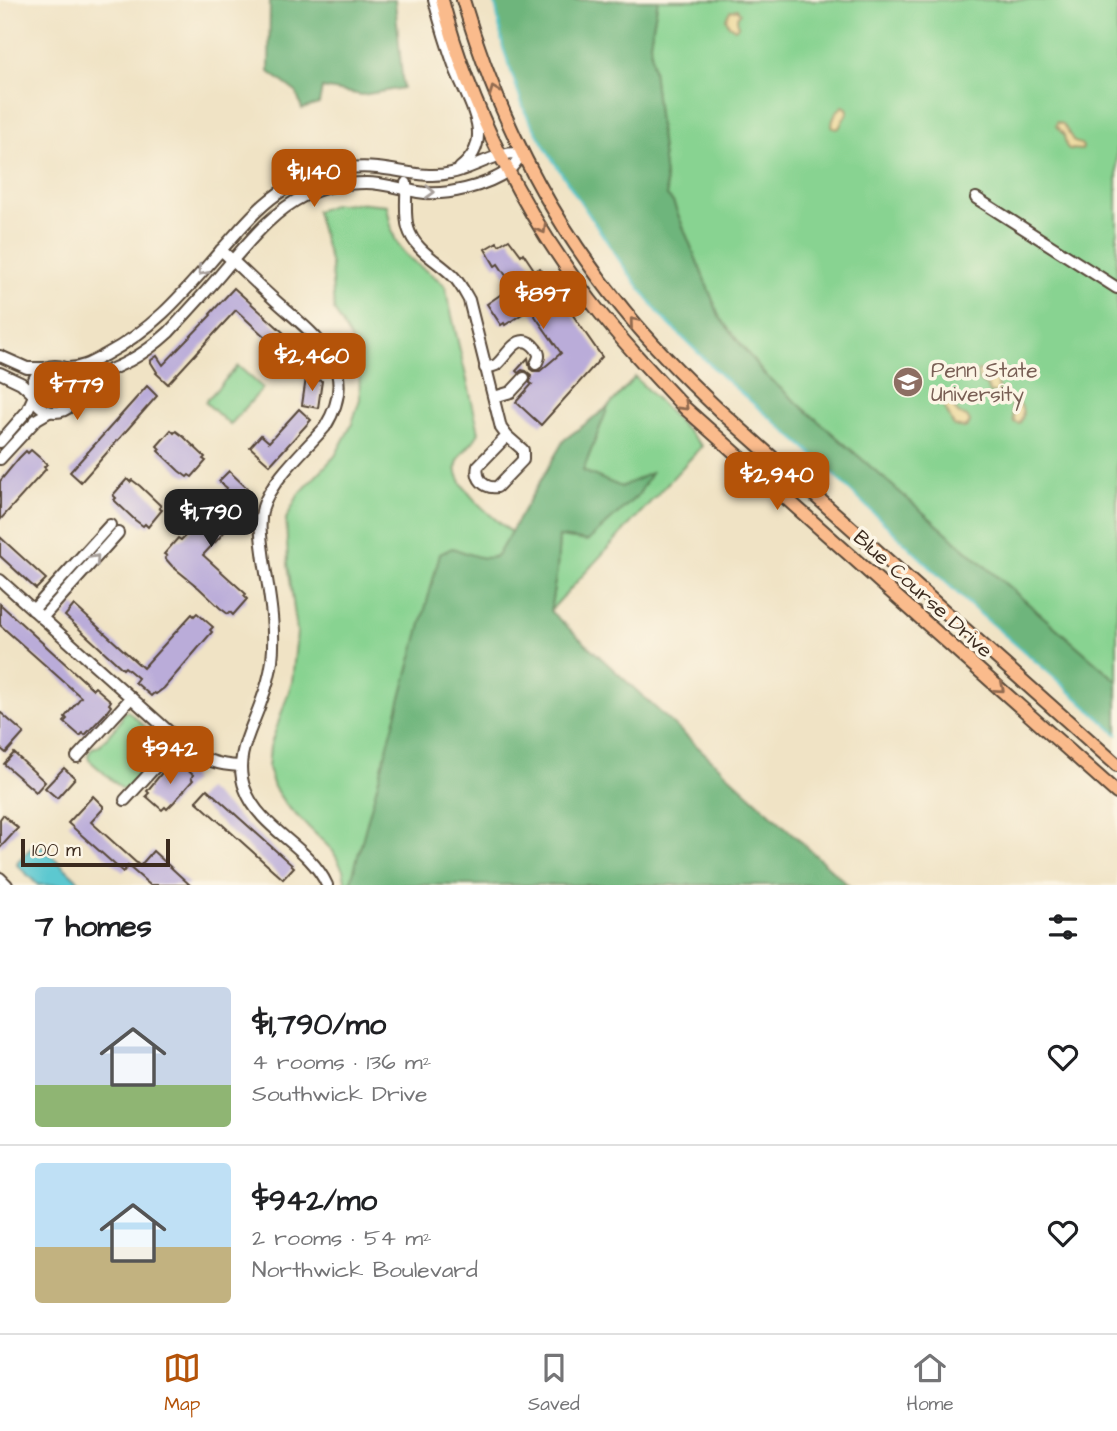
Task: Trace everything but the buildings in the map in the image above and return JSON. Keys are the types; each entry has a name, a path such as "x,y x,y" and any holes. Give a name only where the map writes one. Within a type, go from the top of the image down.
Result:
{"main road":[{"name":"Blue Course Drive","path":"442,0 468,79 509,170 551,245 585,294 648,369 686,409 1117,793"},
{"name":"Blue Course Drive","path":"463,0 501,107 522,153 550,204 622,308 679,373 1117,765"}],"street":[{"path":"434,0 455,67 477,123 476,148 471,158 452,173"},
{"path":"0,356 27,368 76,368 88,365 129,342 173,304 263,205 308,177 363,167 434,175 452,173 510,152 522,153"},
{"path":"0,373 21,383 42,409 55,413 68,409 89,381 157,343 280,211 302,197 332,186 366,183 418,192 459,191 509,170 522,153"},
{"path":"405,173 406,216 412,237 423,252 454,276 469,300 501,428 523,450 523,460 497,487 491,488 479,479 476,472 478,466 507,436"},
{"path":"976,198 1117,288"},
{"path":"221,250 320,340 334,361 338,387 331,416 325,427 274,485 263,509 262,533 272,620 272,656 266,689 244,745 240,766 251,803 316,865 327,885"},
{"path":"485,368 495,365 512,345 519,342 533,345 539,352 536,365"},
{"path":"0,442 27,411 35,377 45,368"},
{"path":"66,368 77,381 79,392"},
{"path":"494,397 511,392 524,378"},
{"path":"0,459 37,419 49,412"},
{"path":"38,614 114,529"},
{"path":"0,580 193,753 211,762 240,766"},
{"path":"77,757 131,698"},
{"path":"125,800 178,741"},
{"path":"0,878 8,885"}],"green space":[{"path":"270,0 395,0 403,88 362,95 322,88 319,104 302,109 296,92 269,72"},
{"path":"495,0 658,0 650,42 667,196 673,202 720,318 764,374 1117,681 1117,734 970,605 808,450 725,379 661,316 622,264 551,157 525,112 503,47"},
{"name":"Penn State University","path":"658,0 1117,0 1117,681 764,374 720,318 673,202 667,196 650,42"},
{"path":"335,204 387,205 393,234 400,248 445,286 479,432 459,459 457,472 467,492 511,532 498,554 484,559 350,885 346,885 343,870 333,851 286,805 274,787 268,768 270,747 292,682 297,632 288,564 286,519 298,495 335,456 351,426 360,399 359,367 351,340 334,310 331,265 316,211"},
{"path":"238,366 263,388 230,425 205,402"},
{"path":"635,377 702,446 550,611 559,536 650,475 621,487 583,471 608,407"},
{"path":"608,407 583,471 621,487 651,473 639,494 588,541 559,537 550,611 848,885 350,885 440,554 452,548 480,557 497,556 564,440"},
{"path":"127,710 167,747 126,790 89,760 88,755 120,722"}],"sand":[{"path":"737,9 740,13 735,29 726,19 730,11"},
{"path":"843,106 848,111 836,129 832,127 833,121 836,112"},
{"path":"1057,122 1063,124 1074,142 1081,144 1082,150 1069,149 1066,146 1064,135 1056,126"},
{"path":"979,370 996,380 999,391 997,393 990,393 987,386 979,381"},
{"path":"946,402 959,414 967,417 970,422 968,426 954,426 944,406"},
{"path":"1019,403 1023,410 1019,424 1014,422 1011,405"}],"water":[{"path":"37,842 83,885 38,885 17,865"}],"waterway":[{"path":"495,0 503,47 525,112 551,157 622,264 661,316 725,379 808,450 970,605 1117,734"}],"place":[{"name":"Penn State University","path":"908,382"}]}
